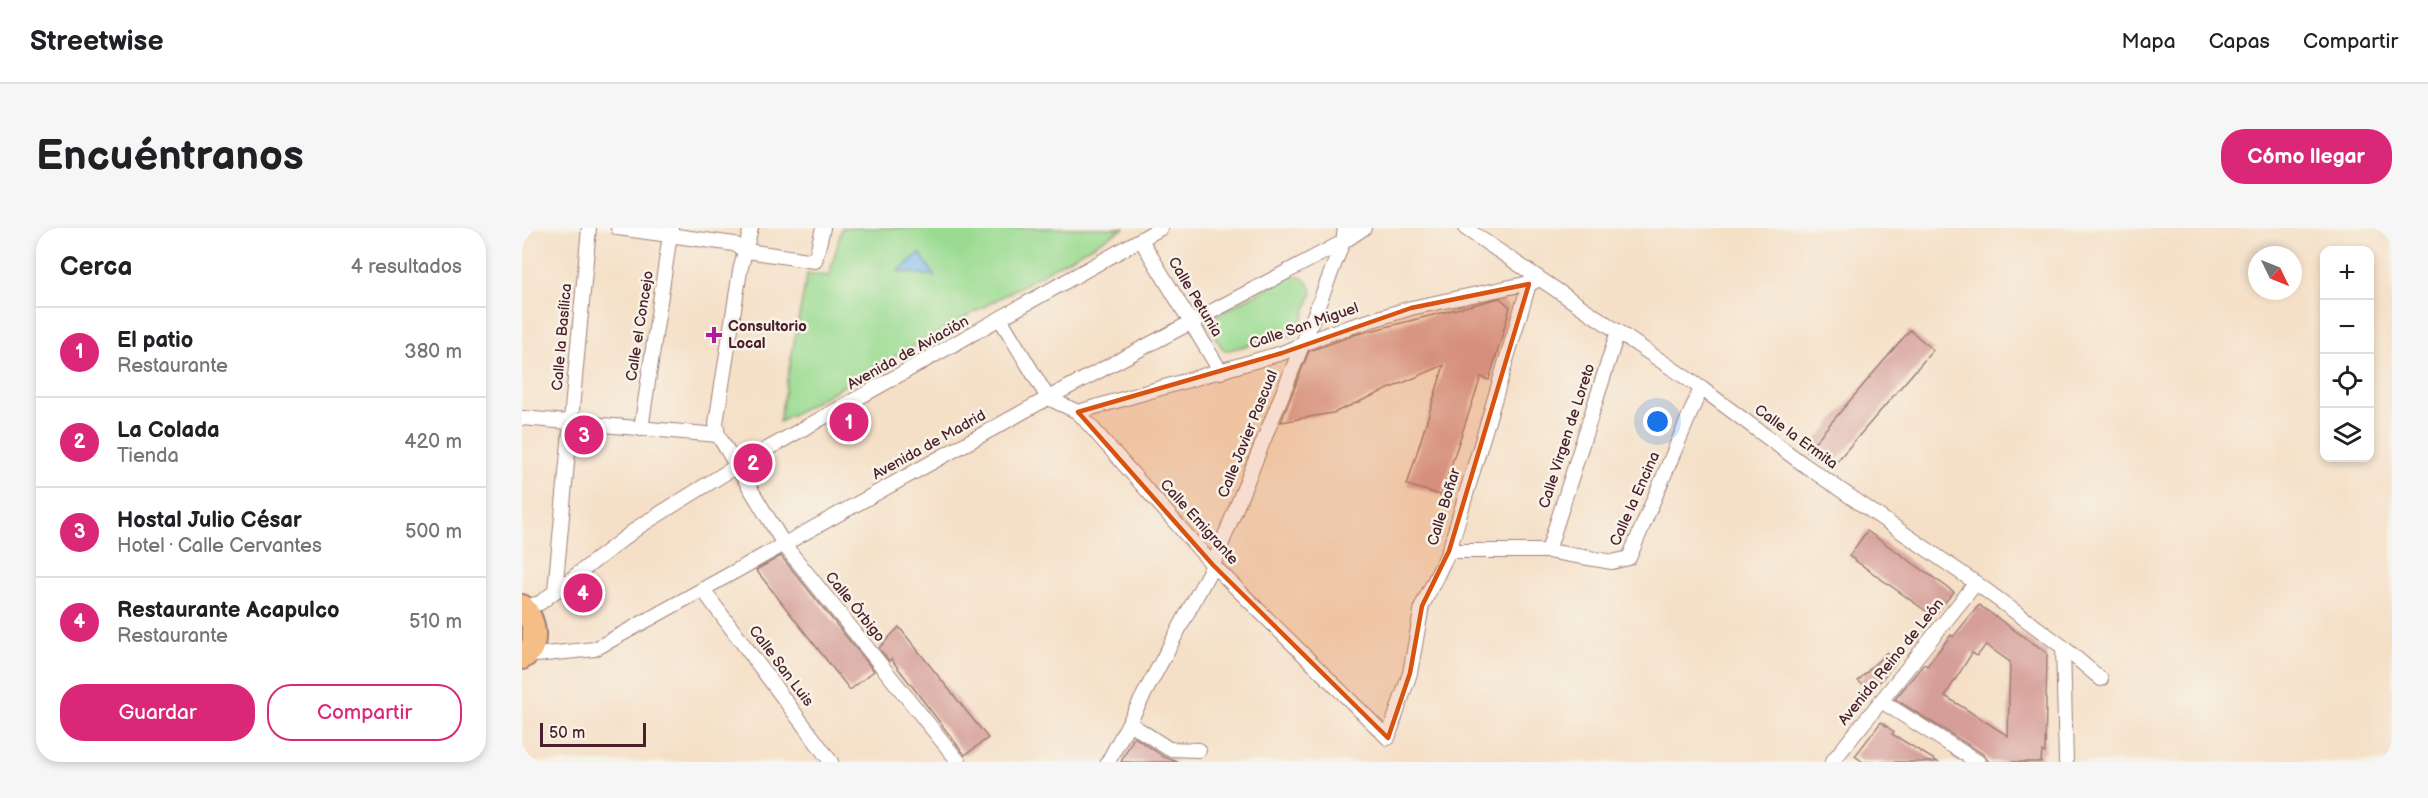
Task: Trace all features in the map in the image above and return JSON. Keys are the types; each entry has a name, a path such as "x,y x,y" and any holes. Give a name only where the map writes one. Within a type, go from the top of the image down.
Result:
{"highway":[{"path":"522,607 532,617 535,628 533,641 524,657"}],"street":[{"name":"Calle la Basílica","path":"555,591 589,228"},
{"path":"618,228 671,232 734,244 747,250 815,261 823,228"},
{"path":"522,418 718,435 716,423 740,271 751,228"},
{"name":"Avenida de Aviación","path":"522,607 540,603 640,526 735,466 1001,320 1161,228"},
{"path":"1344,235 1364,228"},
{"name":"Calle la Ermita","path":"1465,228 1536,282 1618,331 1701,388 1803,464 1976,583 2063,647 2102,680"},
{"name":"Calle el Concejo","path":"641,429 671,232"},
{"name":"Avenida de Madrid","path":"524,657 595,650 1344,235"},
{"name":"Calle Javier Pascual","path":"1108,762 1214,565 1344,235"},
{"name":"Calle Petunia","path":"1141,240 1221,372"},
{"name":"Calle San Miguel","path":"1078,412 1221,372 1302,345 1330,333 1411,308 1536,282"},
{"name":"Calle Boñar","path":"1388,738 1410,673 1422,606 1449,551 1536,282"},
{"path":"1001,320 1048,398"},
{"name":"Calle Virgen de Loreto","path":"1548,550 1618,331"},
{"name":"Calle la Encina","path":"1449,551 1548,550 1612,562 1629,558 1701,388"},
{"name":"Calle Emigrante","path":"1048,398 1078,412 1214,565 1388,738"},
{"name":"Calle Órbigo","path":"718,435 785,546 959,762"},
{"name":"Avenida Reino de León","path":"1832,762 1976,583"},
{"name":"Calle San Luis","path":"703,590 831,762"},
{"path":"2063,647 2066,762"},
{"path":"1881,701 1978,762"},
{"path":"1129,723 1166,756 1199,750"}],"highlighted area":[{"path":"1529,284 1449,551 1422,606 1410,673 1388,738 1213,565 1078,412 1282,353 1411,308"}],"green space":[{"path":"842,228 1124,228 779,422 807,274 829,276"},
{"path":"1290,276 1305,280 1310,285 1312,293 1297,334 1224,351 1205,321"}],"water":[{"path":"920,253 935,276 898,271"}],"building":[{"path":"1500,298 1510,307 1501,340 1489,380 1481,377 1441,495 1407,485 1444,365 1333,413 1281,422 1309,351 1354,335"},
{"path":"1910,330 1933,350 1832,467 1807,451"},
{"path":"1867,531 1954,592 1933,616 1849,556"},
{"path":"781,556 874,671 850,690 756,570"},
{"path":"1979,605 2047,653 2045,753 2042,751 2041,762 1989,762 1983,754 1895,699 1924,664 1927,666 1951,635 1953,637","holes":["1986,645 2010,662 2008,736 1945,696 1972,653 1977,656"]},
{"path":"899,627 988,738 965,755 891,659 889,661 879,648"},
{"path":"1887,652 1897,661 1872,691 1858,681"},
{"path":"1881,722 1894,732 1892,734 1938,762 1863,762 1855,756"},
{"path":"1134,737 1164,757 1178,762 1121,762"}],"place":[{"name":"Consultorio Local","path":"714,335"},
{"name":"El patio","path":"849,422"},
{"name":"Hostal Julio César","path":"584,435"},
{"name":"La Colada","path":"753,463"},
{"name":"Restaurante Acapulco","path":"583,593"}]}
